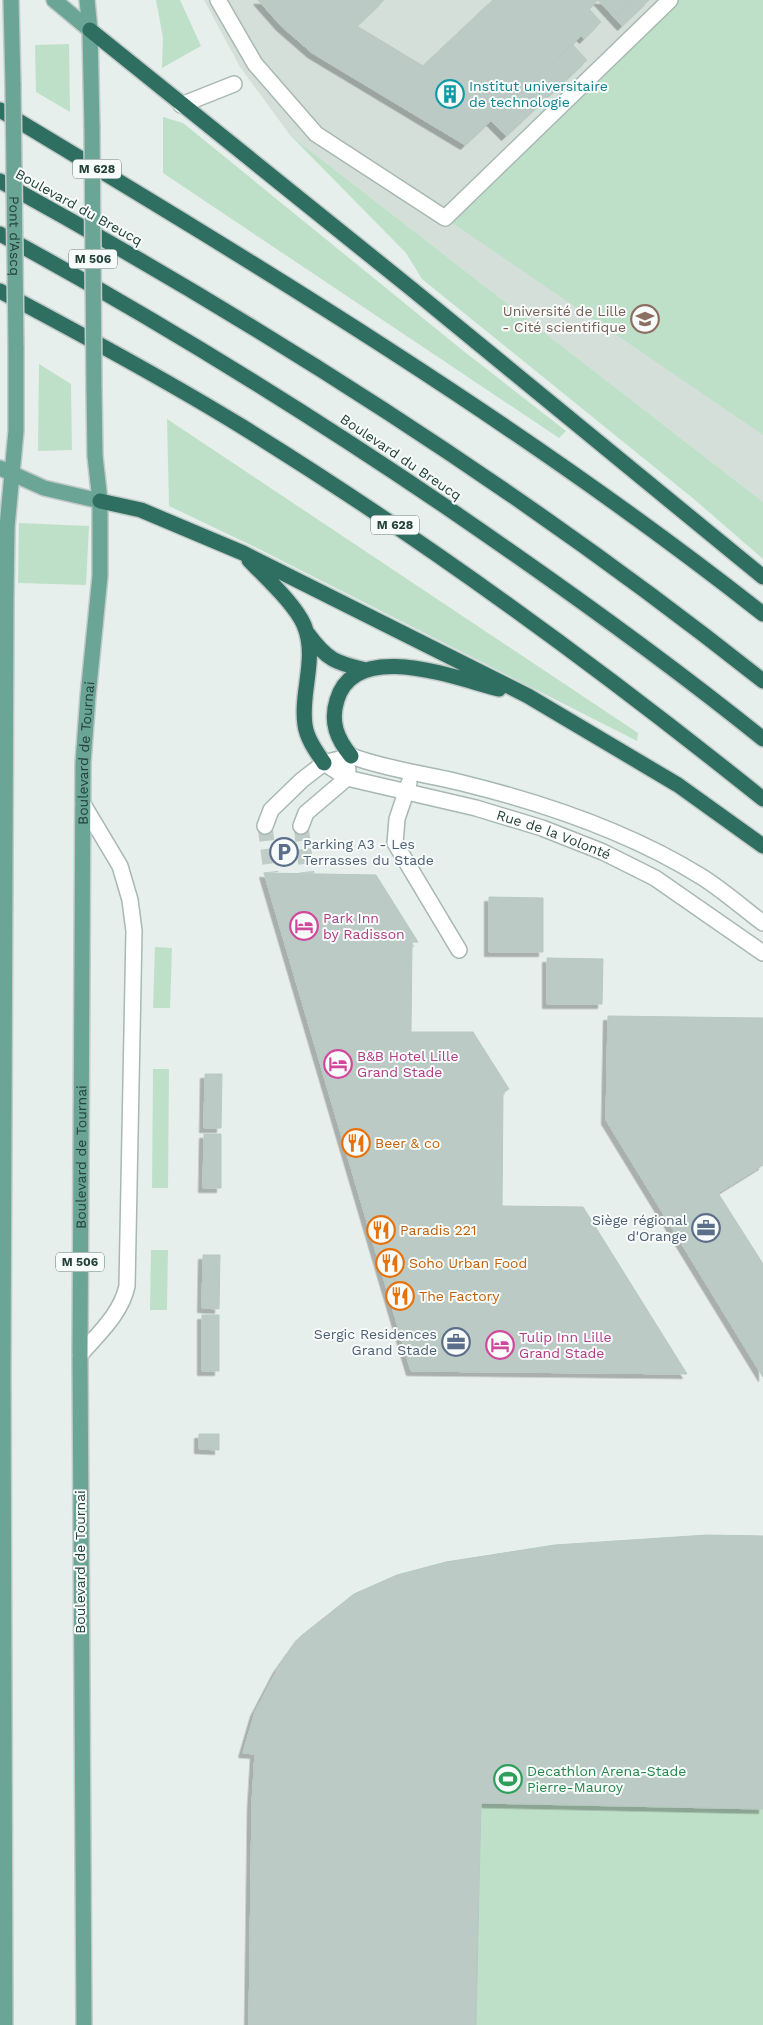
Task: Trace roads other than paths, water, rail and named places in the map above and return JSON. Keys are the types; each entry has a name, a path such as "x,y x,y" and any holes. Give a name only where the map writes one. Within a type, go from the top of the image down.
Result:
{"highway":[{"path":"90,30 413,290 763,577"},
{"name":"M 628","path":"0,110 227,248 405,360 616,505 763,614"},
{"name":"Boulevard du Breucq","path":"0,182 191,289 343,383 528,506 763,681"},
{"name":"Boulevard du Breucq","path":"0,234 223,362 380,462 577,598 763,739"},
{"name":"M 628","path":"0,291 165,380 380,515 471,577 557,640 671,726 763,799"},
{"path":"100,501 141,510 243,553 528,696 678,785 763,846"},
{"path":"243,553 304,624 309,642 310,666 305,725 311,744 324,763"},
{"path":"306,632 328,658 366,670"},
{"path":"351,756 338,738 334,724 334,709 338,694 347,683 356,675 366,670 394,665 420,668 528,696"}],"main road":[{"name":"Pont d'Ascq","path":"5,470 16,431 11,0"},
{"path":"54,0 90,30"},
{"name":"M 506","path":"87,0 90,30 92,128 95,456 100,501"},
{"path":"5,2025 3,1880 5,470 44,488 100,501"},
{"name":"Boulevard de Tournai","path":"84,2025 80,1355 83,804 87,705 99,599 100,501"}],"street":[{"path":"218,0 255,64 316,134 445,218 670,0"},
{"path":"181,105 234,84"},
{"path":"265,826 271,810 280,800 324,763 351,756 346,778 306,813 301,826"},
{"name":"Rue de la Volonté","path":"351,756 367,762 466,784 532,803 630,838 704,878 763,924"},
{"name":"Rue de la Volonté","path":"324,763 346,778 476,808 542,828 603,852 655,878 763,953"},
{"path":"413,772 397,818 395,843 459,950"},
{"path":"80,1355 119,1309 127,1286 134,931 130,900 120,866 83,804"},
{"path":"0,1905 3,1880"}],"tunnel":[{"path":"265,826 271,873"},
{"path":"301,826 307,874"}],"place":[{"name":"Institut universitaire de technologie","path":"450,94"},
{"name":"Université de Lille ‐ Cité scientifique","path":"645,319"},
{"name":"Parking A3 - Les Terrasses du Stade","path":"284,852"},
{"name":"Park Inn by Radisson","path":"304,926"},
{"name":"B&B Hotel Lille Grand Stade","path":"338,1064"},
{"name":"Beer & co","path":"356,1143"},
{"name":"Siège régional d'Orange","path":"706,1228"},
{"name":"Paradis 221","path":"381,1230"},
{"name":"Soho Urban Food","path":"390,1263"},
{"name":"The Factory","path":"400,1296"},
{"name":"Sergic Residences Grand Stade","path":"456,1342"},
{"name":"Tulip Inn Lille Grand Stade","path":"500,1345"},
{"name":"Decathlon Arena-Stade Pierre-Mauroy","path":"508,1779"}]}
